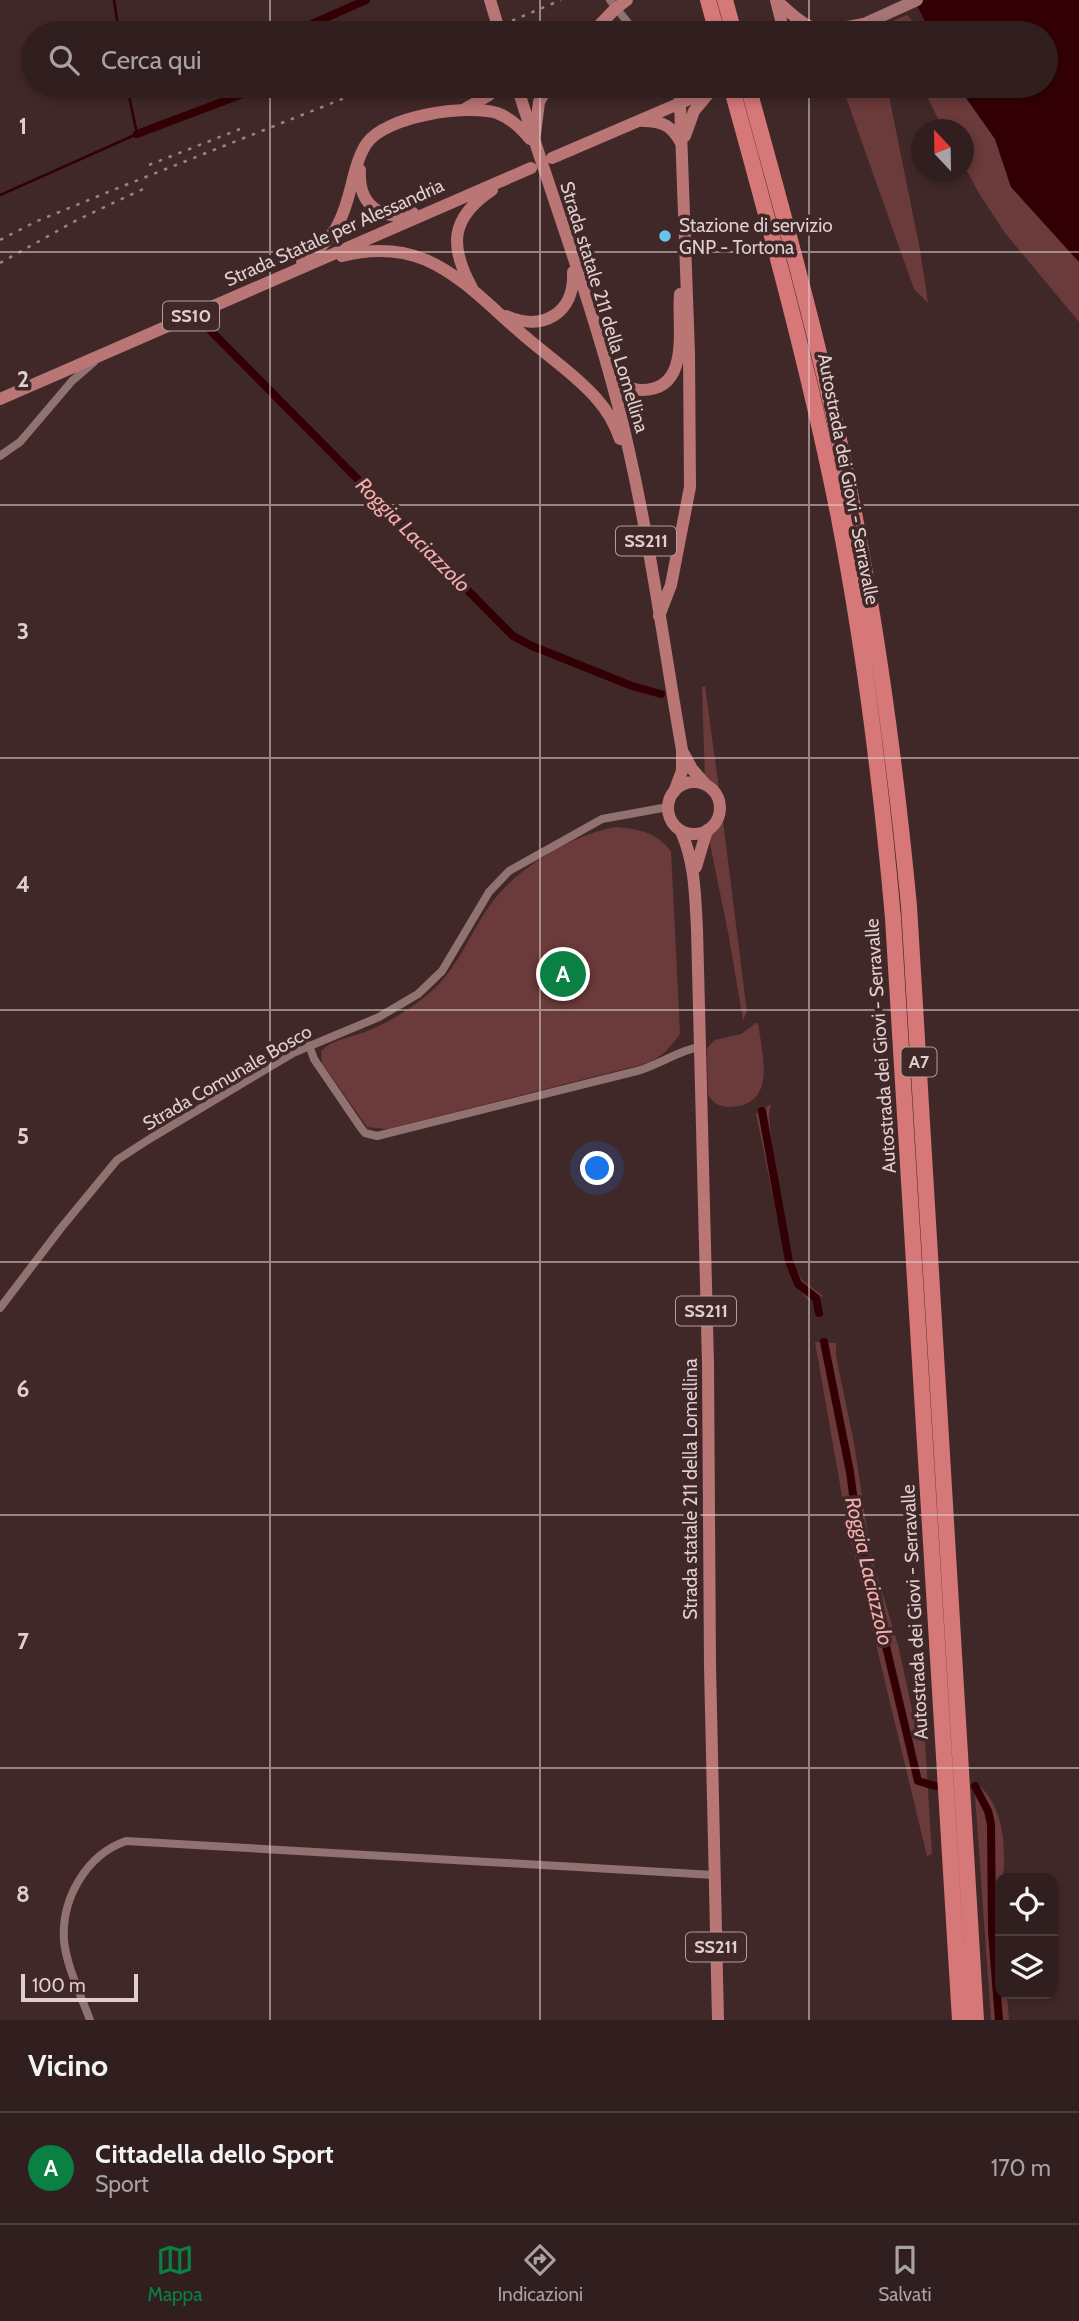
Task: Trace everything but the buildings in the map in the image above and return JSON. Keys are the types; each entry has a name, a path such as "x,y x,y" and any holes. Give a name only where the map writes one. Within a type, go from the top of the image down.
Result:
{"highway":[{"path":"708,0 714,21"},
{"path":"725,0 731,21"},
{"name":"Autostrada dei Giovi - Serravalle","path":"738,98 749,119 820,355 872,612 899,807 911,933 976,2020"},
{"name":"Autostrada dei Giovi - Serravalle","path":"748,98 749,119 838,515 881,793 897,973 960,2020"}],"main road":[{"path":"490,0 496,21"},
{"path":"604,21 626,0"},
{"path":"776,0 799,21"},
{"path":"776,0 781,21"},
{"path":"870,21 917,0"},
{"path":"465,109 484,98"},
{"name":"Strada statale 211 della Lomellina","path":"521,98 606,361 632,467 682,750 682,771 668,807 670,818 681,831 690,852 695,874 708,1364 718,2020"},
{"path":"535,145 536,114 541,98"},
{"path":"552,159 692,98"},
{"path":"682,147 694,111 706,98"},
{"path":"659,616 671,585 690,487 689,353 680,103"},
{"path":"275,279 313,254 334,233 341,220 360,156 372,137 391,124 465,109 492,112 508,118 523,130 535,145"},
{"path":"636,121 664,123 674,130 682,147"},
{"path":"360,156 360,188 369,203 381,212 400,216 454,201"},
{"name":"Strada Statale per Alessandria","path":"0,400 531,168"},
{"path":"474,291 459,261 456,237 458,227 470,207 516,174"},
{"path":"498,312 529,323 551,318 560,311 567,303 573,283 567,240"},
{"path":"315,262 367,251 408,254 442,268 474,291 598,400 618,432 632,467"},
{"path":"606,361 620,382 635,390 660,387 669,380 678,361 679,304 684,266"},
{"name":"Strada statale 211 della Lomellina","path":"682,750 692,769 717,797 720,807 718,818 708,831 699,854 695,874"},
{"path":"674,792 687,784 706,785"},
{"path":"681,831 691,834 708,831"}],"street":[{"path":"610,0 627,21"},
{"path":"678,98 680,103"},
{"path":"0,456 20,442 72,381 108,353"},
{"name":"Strada Comunale Bosco","path":"0,1308 117,1160 174,1123 309,1045 397,1008 431,983 442,971 489,892 509,871 602,819 668,807"},
{"path":"309,1045 314,1059 361,1128 366,1133 377,1136 651,1068 675,1054 699,1047"},
{"path":"90,2020 64,1944 65,1920 75,1889 89,1864 107,1849 126,1841 714,1875"}],"shaded area":[{"path":"914,0 1079,0 1079,262 1011,187 995,139 966,98 1058,98 1058,21 925,21"},
{"path":"907,15 912,21 893,21"},
{"path":"846,98 889,98 928,303 914,289"},
{"path":"928,98 966,98 995,139 1011,187 1079,262 1079,322 1005,233 973,182 974,119 938,119"},
{"path":"705,686 719,789 705,781 702,687"},
{"path":"721,821 747,1012 743,1020 708,834"},
{"path":"616,827 646,833 671,851 680,1034 671,1045 663,1054 640,1065 387,1129 367,1127 322,1063 321,1051 336,1041 387,1022 415,1005 434,989 453,967 490,905 530,866 564,845"},
{"path":"756,1023 764,1063 761,1088 755,1098 745,1104 730,1107 720,1105 708,1094 707,1048 715,1040 741,1034"},
{"path":"771,1104 769,1115 773,1159 794,1266 803,1281 823,1296 808,1300 796,1286 788,1269 756,1114"},
{"path":"815,1342 836,1343 836,1356 854,1443 871,1555 898,1645 913,1714 918,1723 924,1725 932,1854 927,1856 847,1524"},
{"path":"974,1781 992,1801 1001,1825 1004,1852 1003,1873 995,1873 995,1999 1007,1999 1009,2020 991,2020"}],"waterway":[{"path":"114,0 117,21"},
{"name":"Roggia Laciazzolo","path":"319,21 366,0"},
{"path":"0,195 137,134 130,98"},
{"name":"Roggia Laciazzolo","path":"137,134 232,98"},
{"name":"Roggia Laciazzolo","path":"201,321 513,636 632,686 661,694"},
{"name":"Roggia Laciazzolo","path":"762,1111 789,1261 798,1284 816,1298 819,1313"},
{"name":"Roggia Laciazzolo","path":"824,1342 850,1472 857,1524 918,1781 935,1786"},
{"name":"Roggia Laciazzolo","path":"975,1786 988,1811 991,1824 992,1931 999,2020"}],"railway":[{"path":"511,21 561,0"},
{"path":"0,240 35,222 345,98"},
{"path":"149,165 240,129"},
{"path":"0,263 77,220 143,189"}],"place":[{"name":"Stazione di servizio GNP - Tortona","path":"665,236"},
{"name":"Cittadella dello Sport","path":"563,974"}]}
